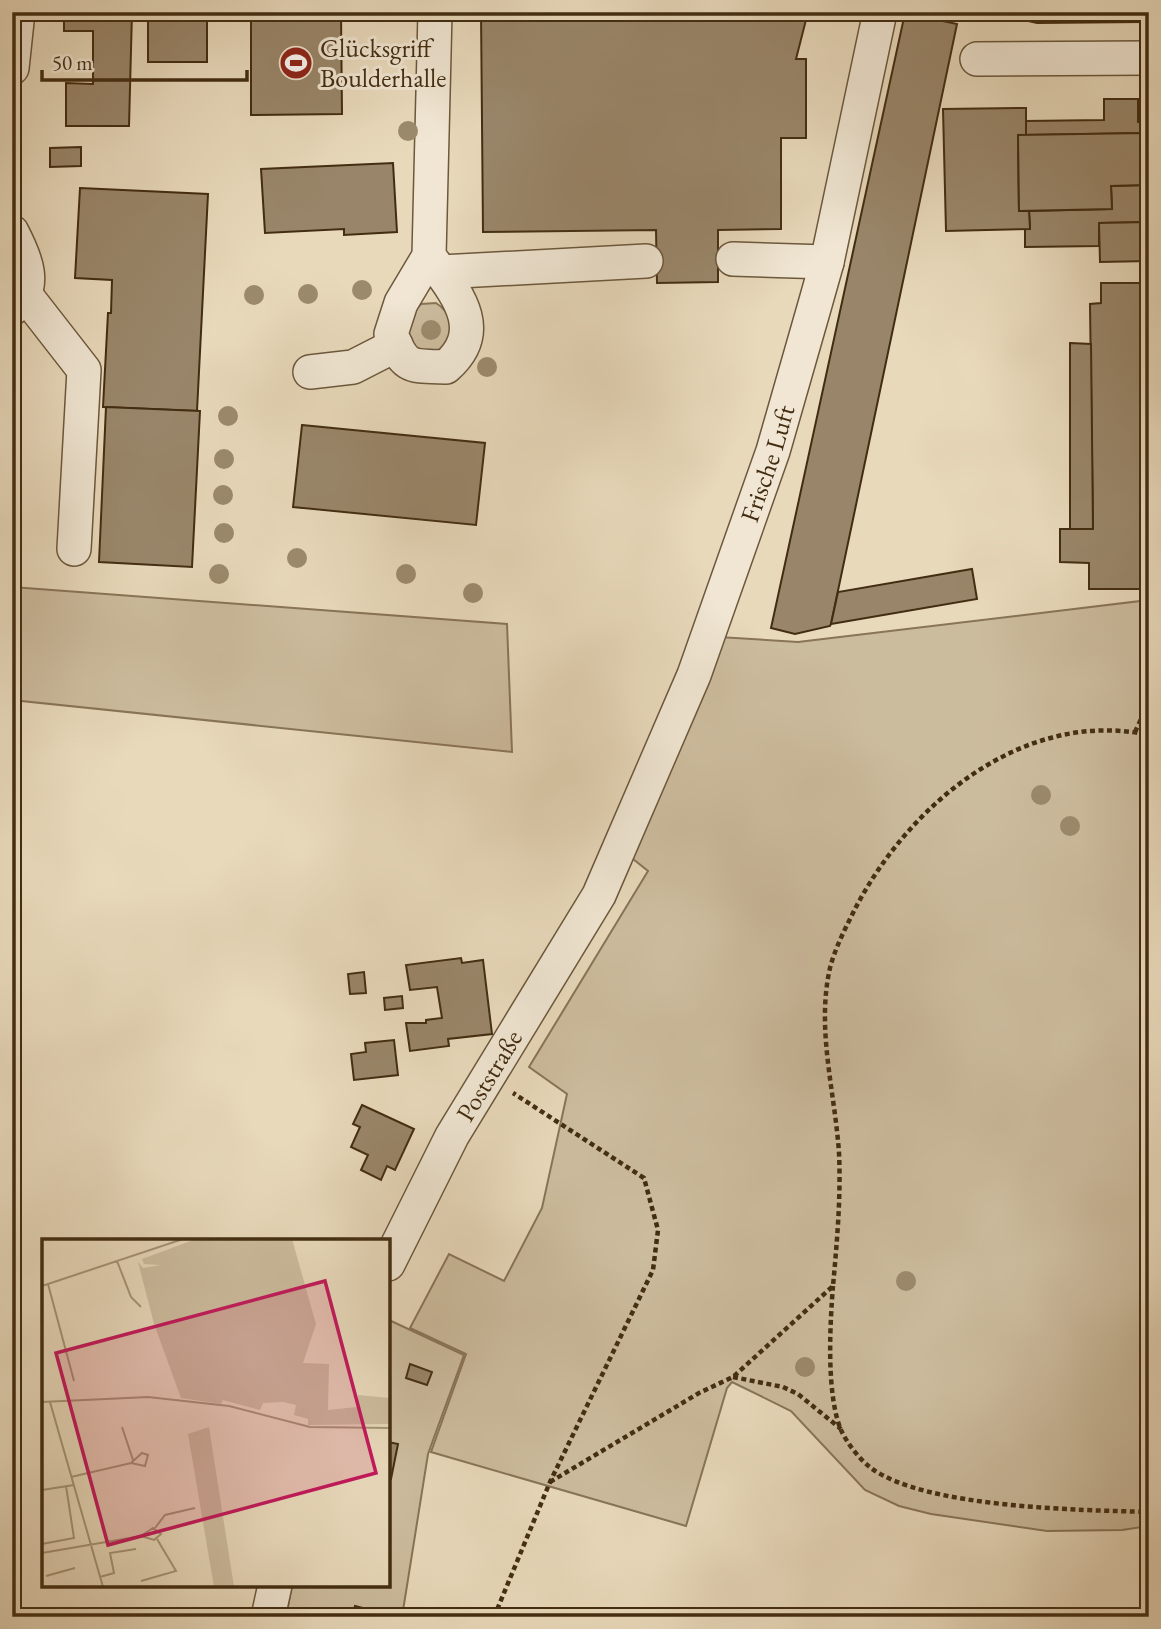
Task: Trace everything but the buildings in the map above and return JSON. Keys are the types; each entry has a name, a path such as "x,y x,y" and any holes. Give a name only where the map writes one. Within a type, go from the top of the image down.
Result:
{"street":[{"path":"12,68 18,12"},
{"path":"435,12 435,264 459,299 468,333 461,354 446,368 413,365 400,356 391,334 401,303 435,264 646,261"},
{"name":"Frische Luft","path":"599,895 694,675 773,451 827,262 880,12"},
{"path":"976,59 1149,58"},
{"path":"12,232 26,259 29,283 18,301 84,370 74,549"},
{"path":"733,259 827,262"},
{"path":"310,372 353,367 396,345"},
{"name":"Poststraße","path":"390,1260 452,1136 599,895"},
{"path":"268,1617 275,1587"}],"path":[{"path":"1135,732 1149,702"},
{"path":"841,1430 831,1360 839,1154 826,1038 830,966 849,922 868,884 896,845 931,808 976,772 1013,750 1062,733 1135,732 1149,735"},
{"path":"488,1077 644,1178 659,1230 653,1270 550,1482 494,1617"},
{"path":"550,1482 699,1393 733,1377 833,1286"},
{"path":"733,1377 783,1387 798,1394 841,1430 860,1458 872,1469 906,1485 972,1499 1049,1508 1149,1512"}],"shaded area":[{"path":"436,303 445,311 450,321 448,345 434,351 425,351 410,345 408,333 413,313 421,304"},
{"path":"12,587 507,624 512,752 12,700"},
{"path":"1149,600 1149,1526 1122,1530 1047,1531 931,1514 899,1506 865,1490 791,1411 732,1382 727,1388 686,1526 431,1452 466,1354 410,1328 449,1254 504,1281 542,1208 567,1094 529,1067 648,871 628,855 719,637 798,642"},
{"path":"390,1320 464,1355 428,1454 402,1617 286,1617 292,1587 390,1587"}],"place":[{"name":"Glücksgriff Boulderhalle","path":"296,63"}]}
